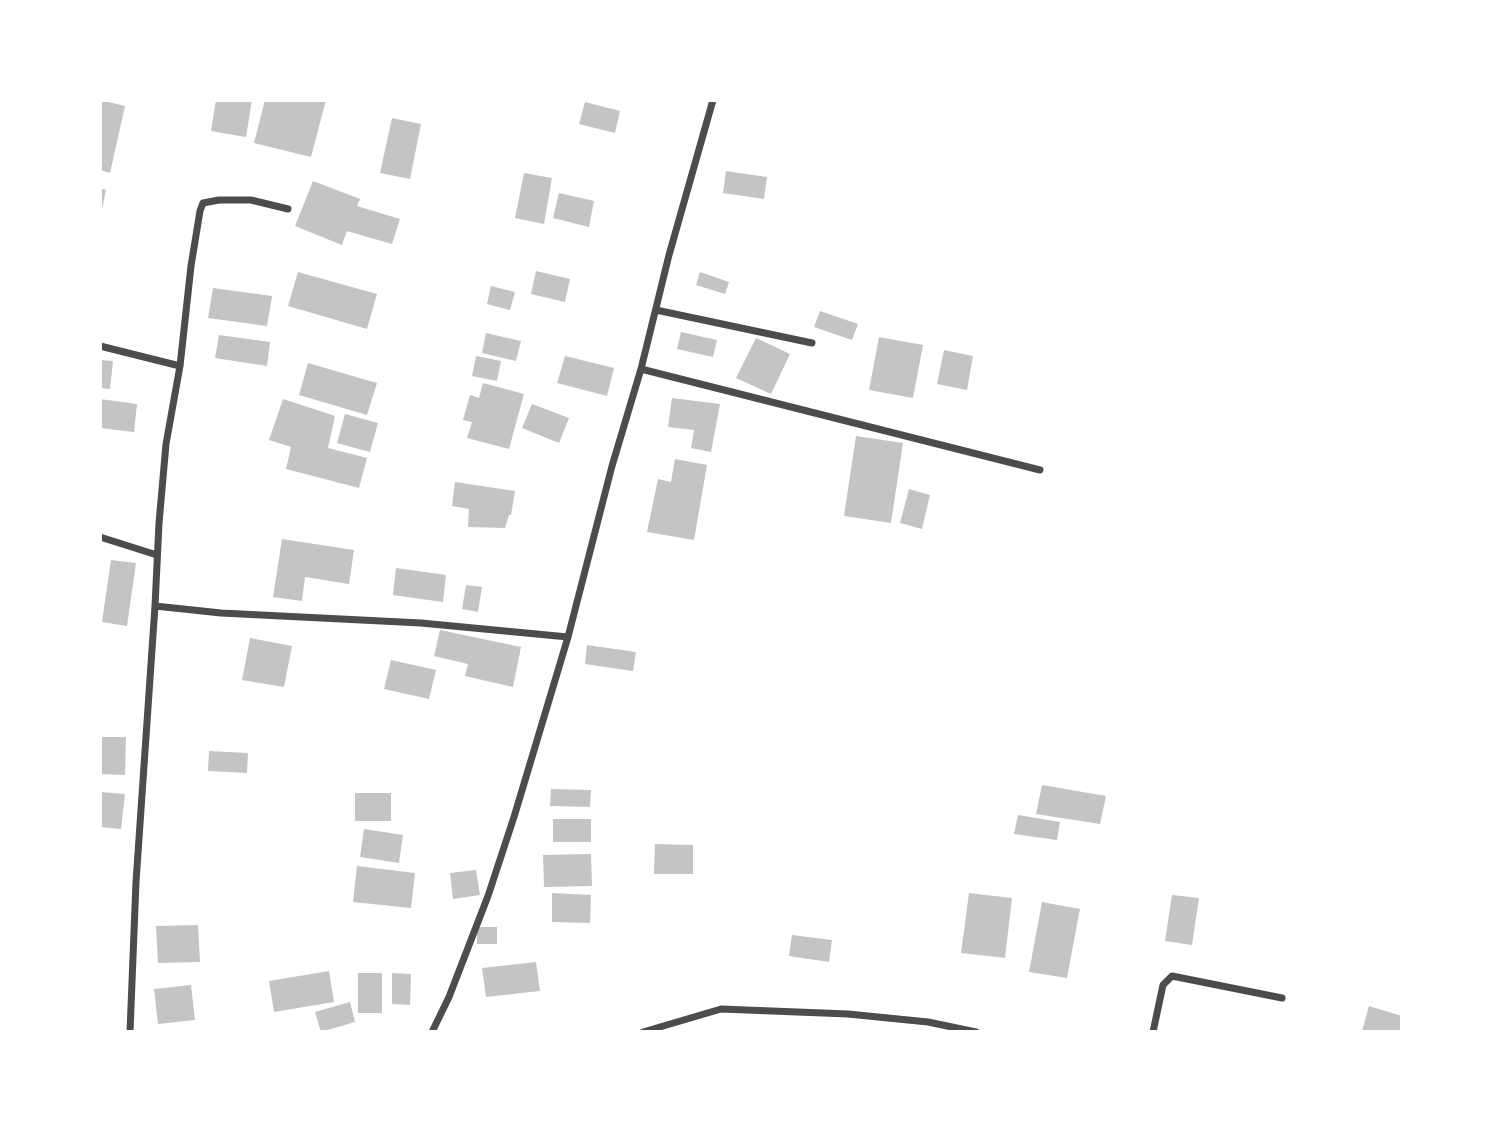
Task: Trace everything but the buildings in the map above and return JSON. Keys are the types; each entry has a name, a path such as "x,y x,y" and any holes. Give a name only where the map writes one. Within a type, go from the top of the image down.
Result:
{"street":[{"path":"432,1032 449,997 488,896 568,637 611,466 641,369 713,100"},
{"path":"130,1032 136,882 157,555 166,444 180,366 195,228 203,203 251,200 288,209"},
{"path":"656,310 812,343"},
{"path":"100,346 180,366"},
{"path":"641,369 1040,470"},
{"path":"100,537 157,555"},
{"path":"155,606 421,623 568,637"},
{"path":"1153,1032 1163,985 1172,976 1282,998"},
{"path":"643,1032 721,1009 848,1014 928,1022 976,1032"}]}
